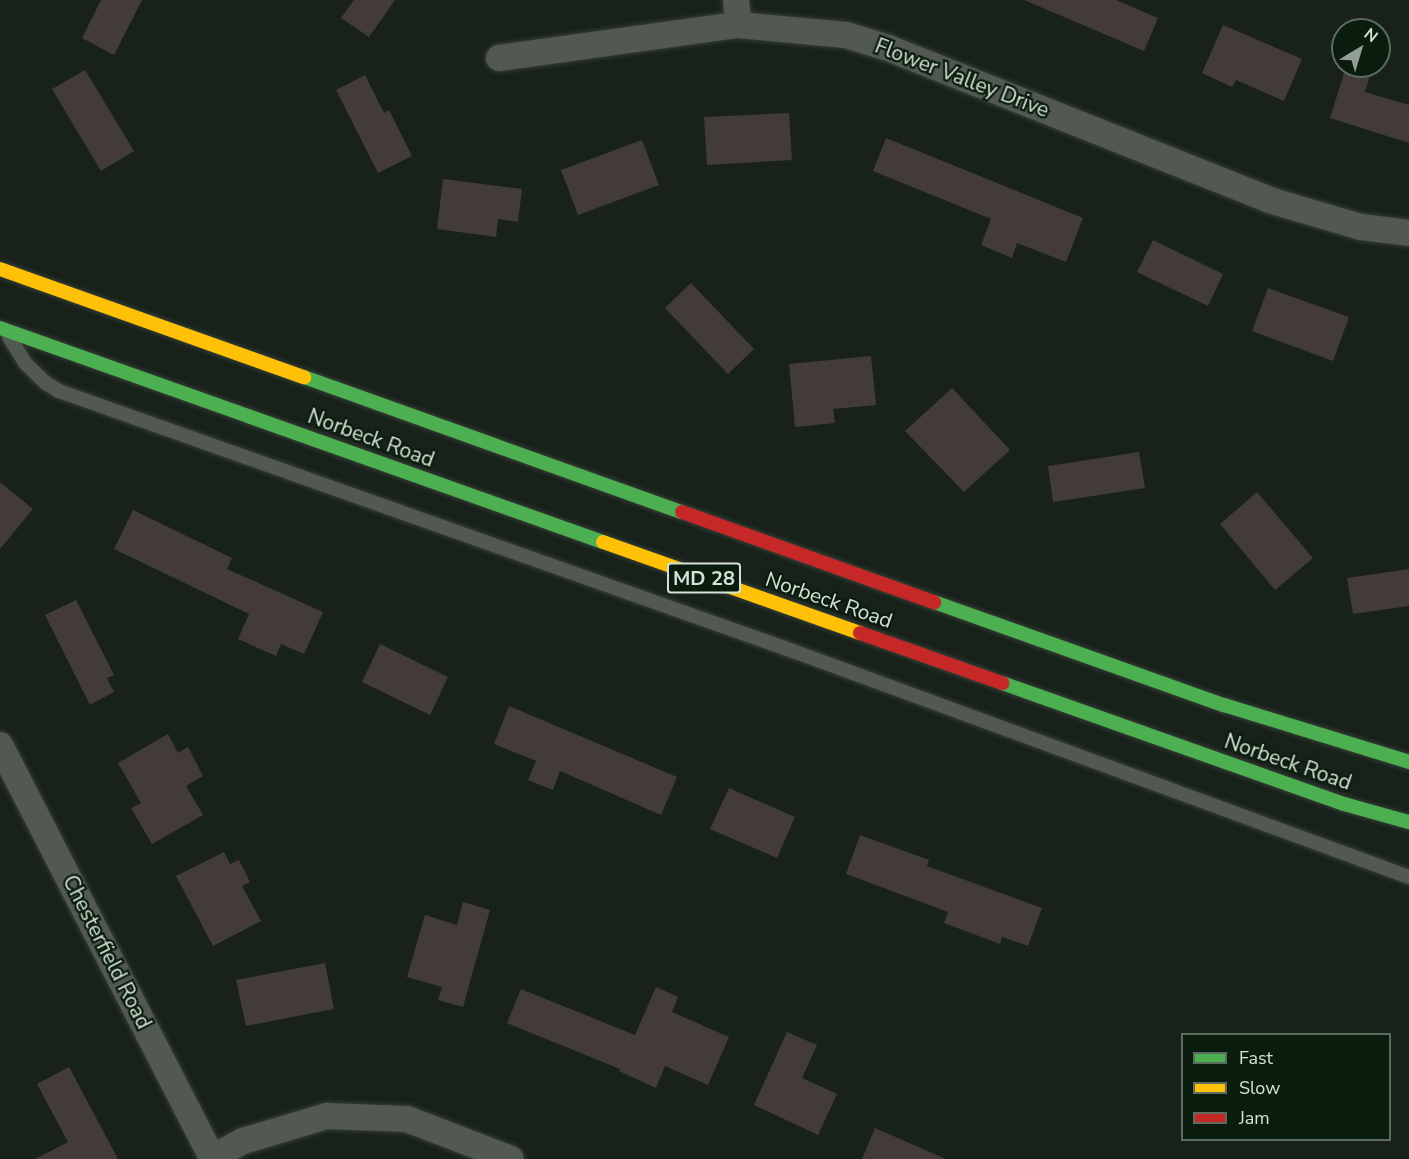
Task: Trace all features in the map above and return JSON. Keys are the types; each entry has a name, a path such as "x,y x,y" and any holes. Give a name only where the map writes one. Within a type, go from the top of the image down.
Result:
{"main road":[{"name":"Norbeck Road","path":"0,269 1224,705 1409,762"},
{"name":"Norbeck Road","path":"2,329 1332,800 1409,822"}],"street":[{"name":"Flower Valley Drive","path":"499,58 737,12 867,41 1269,200 1361,227 1409,233"},
{"name":"Chesterfield Road","path":"0,745 212,1159"},
{"path":"212,1159 243,1141 327,1116 407,1119 511,1159"}],"lane":[{"path":"2,329 25,363 46,383 59,391 805,655 1409,877"}],"building":[{"path":"101,0 142,0 114,55 82,38"},
{"path":"354,0 395,0 369,37 341,18"},
{"path":"1024,0 1116,0 1158,18 1144,51"},
{"path":"1223,25 1302,59 1284,101 1236,80 1232,87 1202,73"},
{"path":"85,70 134,151 101,171 52,89"},
{"path":"365,75 384,113 389,110 412,156 378,173 336,90"},
{"path":"1342,78 1369,78 1365,92 1409,105 1409,143 1330,118"},
{"path":"789,113 792,160 707,165 704,117"},
{"path":"886,138 1083,218 1066,262 1017,243 1012,258 981,245 991,219 873,171"},
{"path":"642,140 659,185 578,215 561,170"},
{"path":"443,179 522,189 518,222 498,219 496,237 437,229"},
{"path":"1153,240 1223,274 1208,306 1137,272"},
{"path":"691,283 754,349 728,374 665,308"},
{"path":"1268,288 1349,317 1333,361 1252,331"},
{"path":"871,356 876,405 833,409 835,423 795,427 789,364"},
{"path":"952,388 1010,450 964,492 905,431"},
{"path":"1139,452 1145,488 1053,502 1048,466"},
{"path":"0,482 33,509 0,549"},
{"path":"1257,492 1313,558 1275,590 1220,524"},
{"path":"133,510 232,558 227,569 323,612 304,654 281,644 276,656 238,639 249,614 114,549"},
{"path":"1409,569 1409,606 1353,614 1347,578"},
{"path":"76,600 114,675 107,678 114,692 90,705 45,615"},
{"path":"380,644 448,677 430,715 362,682"},
{"path":"509,706 677,777 661,815 560,771 553,790 528,780 536,761 494,744"},
{"path":"168,734 178,753 188,747 203,776 186,786 203,815 152,844 131,808 141,803 118,763"},
{"path":"729,788 795,817 777,858 710,829"},
{"path":"860,835 929,860 927,866 1042,908 1028,946 1002,937 1000,944 944,923 948,912 846,874"},
{"path":"224,852 230,864 239,860 250,882 242,886 261,921 213,946 176,876"},
{"path":"463,902 490,910 463,1007 438,1000 442,987 407,977 425,915 457,925"},
{"path":"325,963 334,1009 246,1026 236,980"},
{"path":"656,987 678,997 672,1012 729,1037 708,1085 665,1066 656,1088 619,1071 620,1069 507,1023 521,989 635,1035"},
{"path":"787,1032 817,1045 802,1078 837,1094 818,1135 754,1105"},
{"path":"69,1067 118,1159 35,1159 68,1142 37,1084"},
{"path":"875,1128 946,1159 862,1159"}],"traffic: fast":[{"path":"0,328 603,542"},
{"path":"304,377 682,512"},
{"path":"934,602 1224,705 1409,762"},
{"path":"1002,683 1344,804 1409,822"}],"traffic: slow":[{"path":"0,269 304,377"},
{"path":"603,542 860,633"}],"traffic: jam":[{"path":"682,512 934,602"},
{"path":"860,633 1002,683"}]}
